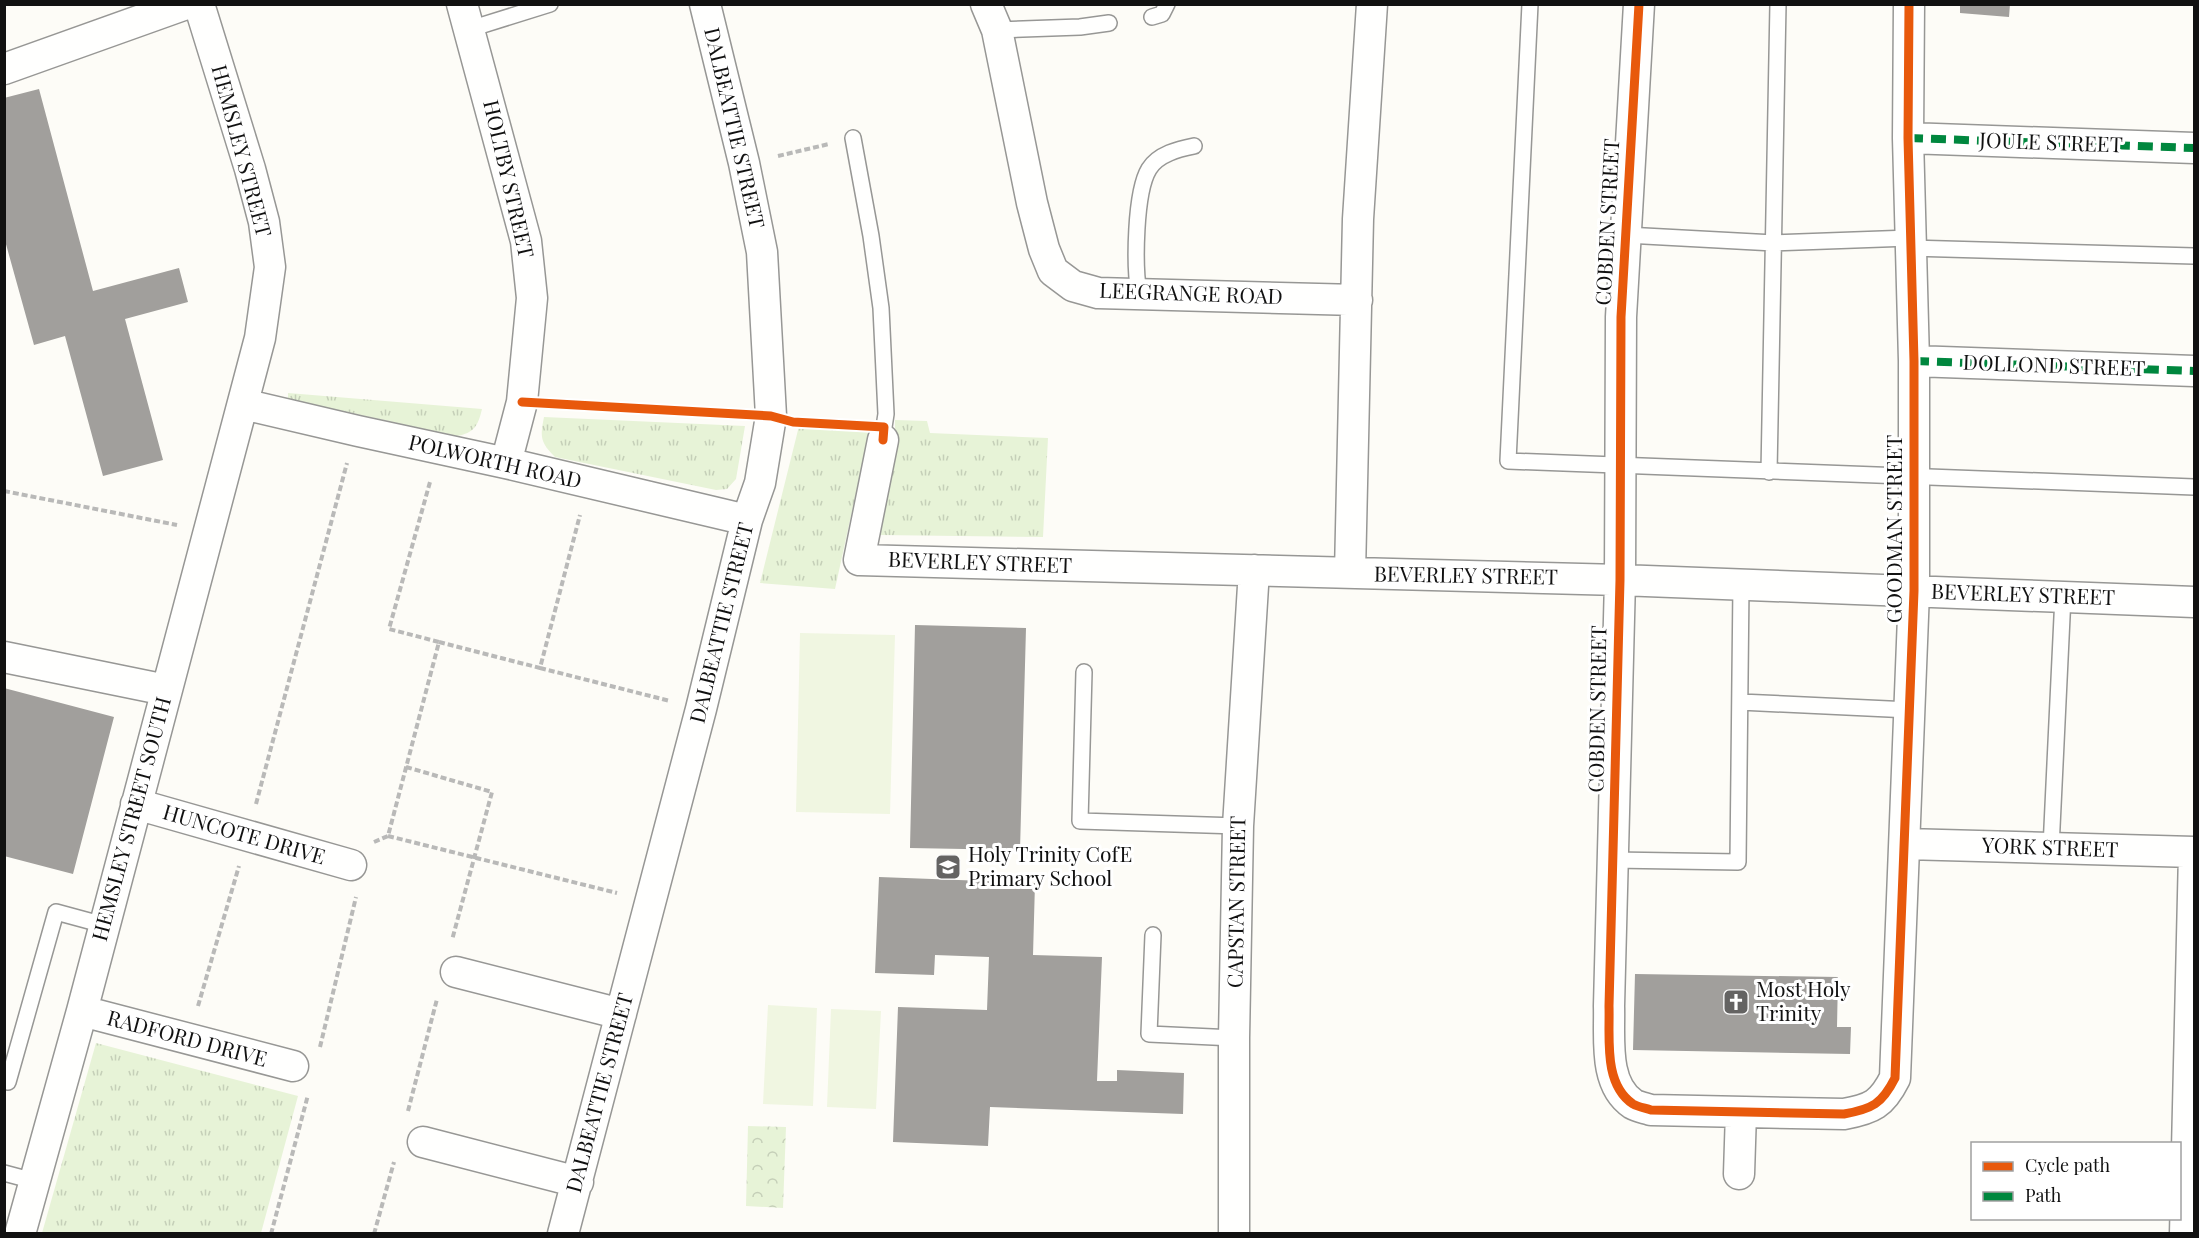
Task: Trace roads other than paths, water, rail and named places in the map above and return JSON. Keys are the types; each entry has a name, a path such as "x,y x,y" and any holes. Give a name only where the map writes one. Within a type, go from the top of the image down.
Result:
{"street":[{"path":"4,69 186,4"},
{"name":"HEMSLEY STREET","path":"199,4 250,170 264,222 270,267 260,338 243,404"},
{"name":"DALBEATTIE STREET","path":"563,1233 701,709 747,520 760,483 771,416 762,252 744,163 705,4"},
{"path":"1350,573 1358,219 1372,4"},
{"name":"COBDEN STREET","path":"1639,4 1621,317 1620,580 1609,1006 1611,1059 1615,1082 1624,1096 1634,1105 1651,1110 1844,1114 1868,1109 1886,1096 1895,1078 1896,1054"},
{"name":"GOODMAN STREET","path":"1896,1054 1914,591 1914,362 1903,5"},
{"name":"HOLTBY STREET","path":"466,17 526,242 532,298 522,402 506,463"},
{"name":"LEEGRANGE ROAD","path":"991,17 1032,203 1044,249 1053,271 1073,286 1098,293 1357,300"},
{"name":"JOULE STREET","path":"1908,138 2194,148"},
{"name":"DOLLOND STREET","path":"1914,362 2194,371"},
{"name":"POLWORTH ROAD","path":"243,404 747,520"},
{"name":"HEMSLEY STREET SOUTH","path":"20,1233 82,1011 243,404"},
{"name":"BEVERLEY STREET","path":"884,433 859,560 1620,580 2194,602"},
{"name":"CAPSTAN STREET","path":"1234,1233 1234,1038 1238,826 1254,570"},
{"path":"4,657 166,690"},
{"name":"HUNCOTE DRIVE","path":"136,804 360,867"},
{"name":"YORK STREET","path":"1905,844 2194,852"},
{"path":"2185,1233 2194,852"},
{"path":"456,972 621,1014"},
{"name":"RADFORD DRIVE","path":"82,1011 293,1066"},
{"path":"1739,1174 1741,1112"},
{"path":"423,1142 578,1182"}],"lane":[{"path":"466,17 550,4"},
{"path":"1152,17 1162,14 1167,4"},
{"path":"1530,4 1508,461 2194,487"},
{"path":"1769,472 1778,4"},
{"path":"991,17 1080,27 1109,23"},
{"path":"853,138 871,236 880,308 886,414 884,433"},
{"path":"1138,293 1137,238 1140,204 1149,168 1160,158 1176,150 1194,146"},
{"path":"1626,235 1774,243 1910,243 2194,256"},
{"path":"1613,860 1738,862 1741,585"},
{"path":"2051,848 2063,596"},
{"path":"1084,672 1080,821 1238,826"},
{"path":"1740,702 1910,710"},
{"path":"4,1081 8,1082 56,912 104,925"},
{"path":"1152,935 1149,1034 1234,1038"},
{"path":"4,1173 34,1181"}],"place":[{"name":"Holy Trinity CofE Primary School","path":"948,867"},
{"name":"Most Holy Trinity","path":"1736,1002"}]}
